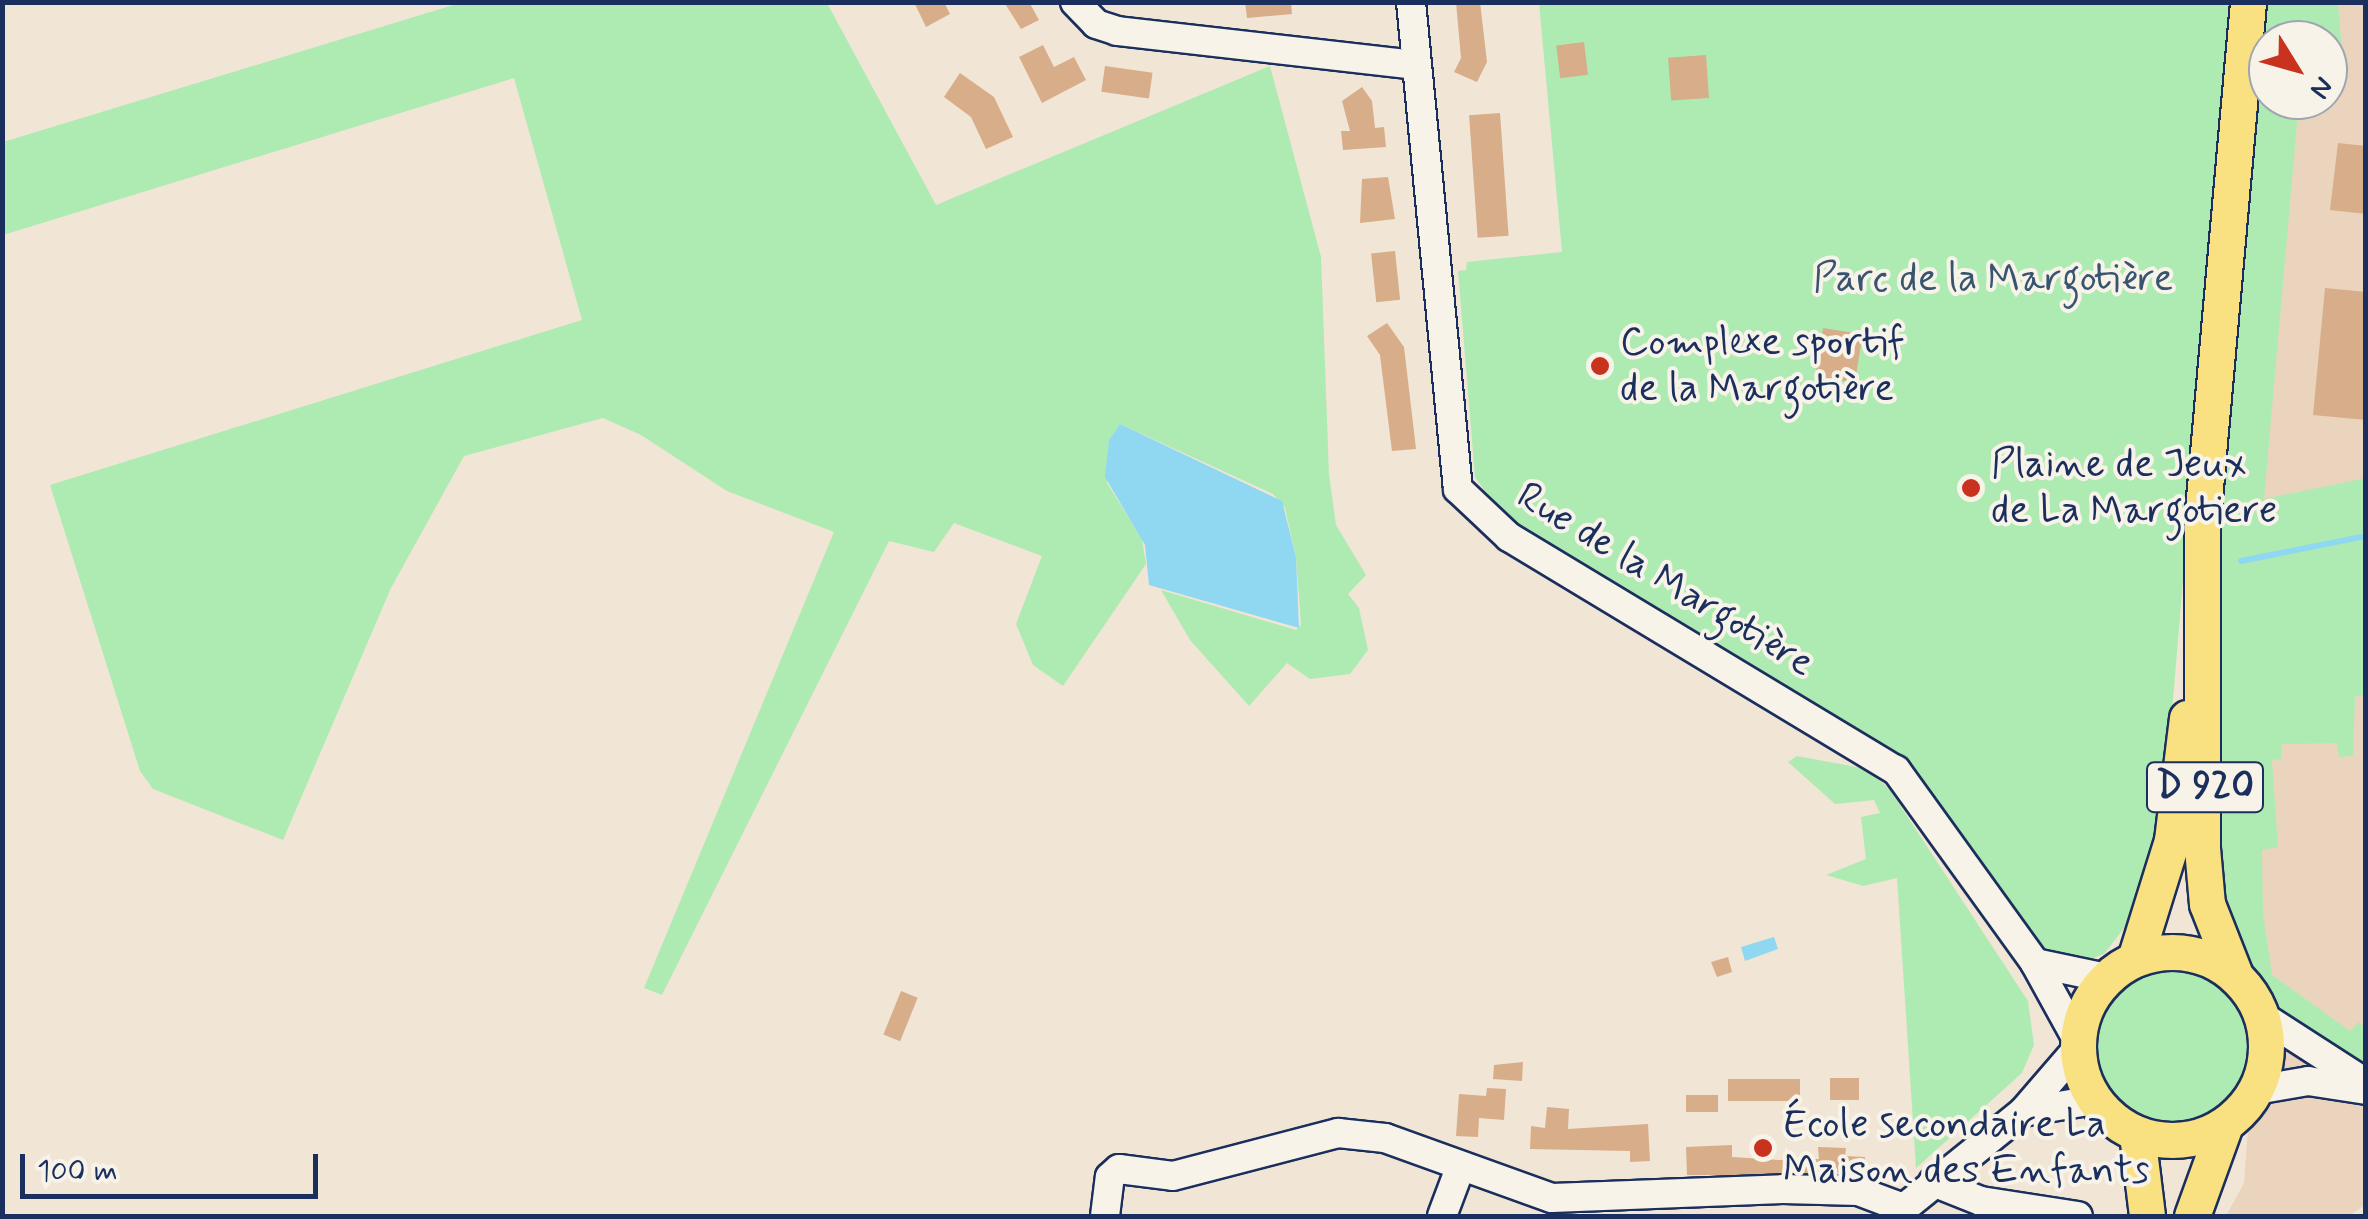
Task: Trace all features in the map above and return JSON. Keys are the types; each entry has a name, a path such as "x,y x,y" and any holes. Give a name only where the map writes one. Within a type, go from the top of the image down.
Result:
{"main road":[{"name":"D 920","path":"2236,975 2207,904 2202,848 2202,521 2248,2"},
{"name":"D 920","path":"2121,969 2172,840 2202,593"},
{"path":"2192,1216 2225,1125 2256,1090 2267,1054 2262,1016 2236,975 2188,952 2121,969 2086,1007 2078,1044 2094,1100 2137,1134 2182,1140 2225,1125"},
{"path":"2137,1134 2146,1216"}],"street":[{"path":"1075,2 1096,24 1117,31 1416,65"},
{"name":"Rue de la Margotière","path":"1411,2 1458,489 1498,531 1896,770 2035,963 2078,1044"},
{"path":"2035,963 2121,969"},
{"path":"2262,1016 2366,1087"},
{"path":"1106,1216 1114,1173 1125,1168 1173,1176 1338,1133 1370,1135 1552,1198 1858,1191 1898,1212 2023,1112 2078,1044"},
{"path":"2256,1090 2308,1081 2366,1087"},
{"path":"2023,1112 2094,1100"},
{"path":"1442,1216 1460,1168"},
{"path":"1933,1182 1981,1202 2078,1216"}],"shaded area":[{"path":"2297,3 2365,3 2365,1205 2349,1216 2226,1216 2244,1183 2260,967 2235,852 2286,120 2348,120 2348,20 2311,20"}],"green space":[{"path":"460,3 827,3 936,205 1270,66 1321,257 1329,475 1336,525 1366,575 1348,594 1359,608 1368,650 1350,674 1310,679 1287,663 1249,706 1190,640 1161,590 1296,630 1301,625 1296,557 1285,508 1273,494 1120,424 1109,440 1107,483 1142,539 1146,564 1063,686 1033,665 1016,624 1042,556 954,523 934,552 889,541 662,995 644,988 834,532 727,491 641,435 603,418 464,456 391,588 283,840 153,789 140,771 50,485 582,320 514,78 3,235 3,142"},
{"name":"Parc de la Margotière","path":"1539,3 2231,3 2162,832 2139,909 2104,954 2081,963 2030,942 1908,765 1504,518 1475,477 1458,271 1466,270 1467,262 1562,252"},
{"path":"2262,3 2338,3 2339,20 2261,20"},
{"path":"2252,120 2297,120 2264,499 2366,478 2366,695 2355,696 2353,756 2339,757 2337,743 2282,744 2281,759 2272,760 2278,847 2262,850 2263,913 2272,975 2350,1031 2359,1022 2365,1027 2365,1063 2283,1018 2216,911 2216,553"},
{"path":"1797,756 1867,769 1890,790 2028,1001 2034,1045 2022,1073 1916,1168 1897,878 1863,886 1826,875 1866,859 1861,817 1880,813 1874,800 1835,804 1788,762"},
{"path":"2172,952 2208,959 2238,980 2259,1010 2266,1046 2259,1082 2238,1112 2208,1133 2172,1140 2136,1133 2106,1112 2085,1082 2078,1046 2085,1010 2106,980 2136,959"}],"water":[{"path":"1120,424 1282,501 1296,557 1299,628 1149,585 1145,545 1105,477 1109,440"},
{"path":"1774,937 1778,949 1745,961 1741,947"}],"building":[{"path":"914,2 944,2 950,14 926,27"},
{"path":"1004,2 1029,2 1039,20 1021,29"},
{"path":"1245,2 1291,2 1292,14 1247,18"},
{"path":"1456,2 1480,2 1487,62 1477,82 1454,72 1461,58"},
{"path":"1584,42 1588,75 1560,78 1556,45"},
{"path":"1043,45 1054,67 1074,57 1086,80 1042,103 1019,57"},
{"path":"1706,55 1709,98 1671,101 1668,58"},
{"path":"1105,66 1153,73 1149,98 1101,92"},
{"path":"960,73 994,97 1013,137 986,149 971,117 944,97"},
{"path":"1362,87 1372,101 1375,128 1384,127 1386,147 1343,150 1341,131 1350,131 1342,101"},
{"path":"1500,113 1509,236 1478,238 1469,115"},
{"path":"2338,143 2366,146 2366,214 2330,210"},
{"path":"1388,177 1395,219 1360,223 1362,179"},
{"path":"1395,251 1400,300 1376,302 1371,254"},
{"path":"2325,288 2366,292 2366,420 2313,415"},
{"path":"1387,323 1404,347 1416,449 1392,451 1380,355 1367,336"},
{"path":"1823,328 1863,334 1855,383 1815,376"},
{"path":"1728,957 1732,972 1717,977 1711,962"},
{"path":"901,991 918,998 900,1041 883,1035"},
{"path":"1523,1062 1522,1081 1493,1079 1494,1065"},
{"path":"1830,1078 1859,1078 1859,1100 1830,1100"},
{"path":"1728,1079 1800,1079 1800,1101 1728,1101"},
{"path":"1487,1088 1506,1089 1504,1120 1479,1118 1478,1137 1456,1136 1459,1094 1486,1096"},
{"path":"1686,1095 1718,1095 1718,1112 1686,1112"},
{"path":"1547,1107 1569,1109 1568,1129 1648,1124 1650,1161 1630,1162 1630,1151 1530,1149 1531,1126 1545,1128"},
{"path":"1732,1145 1732,1157 1779,1160 1819,1159 1818,1147 1846,1148 1845,1156 1865,1157 1864,1175 1687,1175 1686,1147"}],"waterway":[{"path":"2241,561 2366,536"}],"place":[{"name":"Complexe sportif de la Margotière","path":"1600,366"},
{"name":"Plaine de Jeux de La Margotiere","path":"1971,488"},
{"name":"École secondaire La Maison des Enfants","path":"1763,1148"}]}
